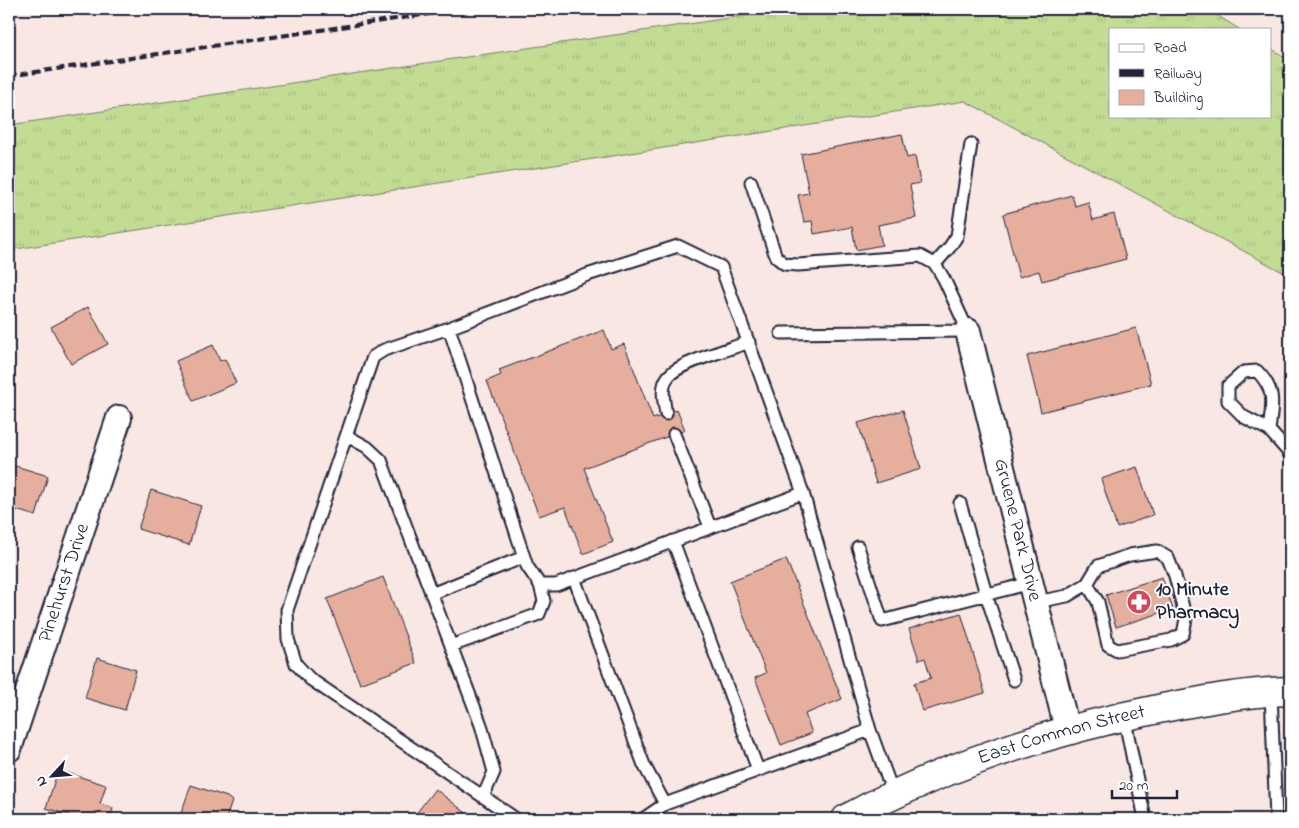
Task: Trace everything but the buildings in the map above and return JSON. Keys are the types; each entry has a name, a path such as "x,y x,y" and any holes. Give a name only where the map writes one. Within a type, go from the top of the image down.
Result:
{"main road":[{"name":"East Common Street","path":"846,819 938,775 989,755 1067,730 1124,716 1223,696 1281,691"}],"street":[{"name":"Gruene Park Drive","path":"968,331 1067,730"},
{"name":"Pinehurst Drive","path":"9,749 119,418"}],"lane":[{"path":"935,264 957,236 971,144"},
{"path":"751,182 776,257 785,264 798,265 920,256 935,264 968,331 781,332"},
{"path":"516,819 310,679 296,664 288,639 287,610 374,357 384,350 449,328 587,275 678,246 721,267 803,493 870,730 894,796"},
{"path":"449,328 527,566 540,585 544,601 539,614 451,646"},
{"path":"666,414 663,395 667,377 677,368 749,342"},
{"path":"1269,430 1273,399 1266,380 1257,371 1244,372 1228,386 1228,401 1244,417 1269,430 1290,454"},
{"path":"674,434 710,527"},
{"path":"347,436 367,447 382,460 481,725 494,772 483,797"},
{"path":"540,585 556,585 803,493"},
{"path":"960,503 986,594 1014,680"},
{"path":"673,541 758,770"},
{"path":"858,548 882,620 986,594 1033,592 1066,596 1086,584 1098,566 1130,555 1157,551 1168,558 1175,576 1186,619 1183,634 1171,640 1117,650 1108,645 1098,602 1086,584"},
{"path":"431,594 524,557"},
{"path":"574,578 644,765 665,804"},
{"path":"1276,819 1281,691"},
{"path":"1124,716 1145,819"},
{"path":"643,819 665,804 870,730"}],"green space":[{"path":"790,9 1207,9 1237,28 1109,28 1109,118 1272,118 1272,49 1290,60 1290,276 965,101 9,250 9,125"}],"railway":[{"path":"9,76 463,9"}],"place":[{"name":"10 Minute Pharmacy","path":"1139,602"}]}
